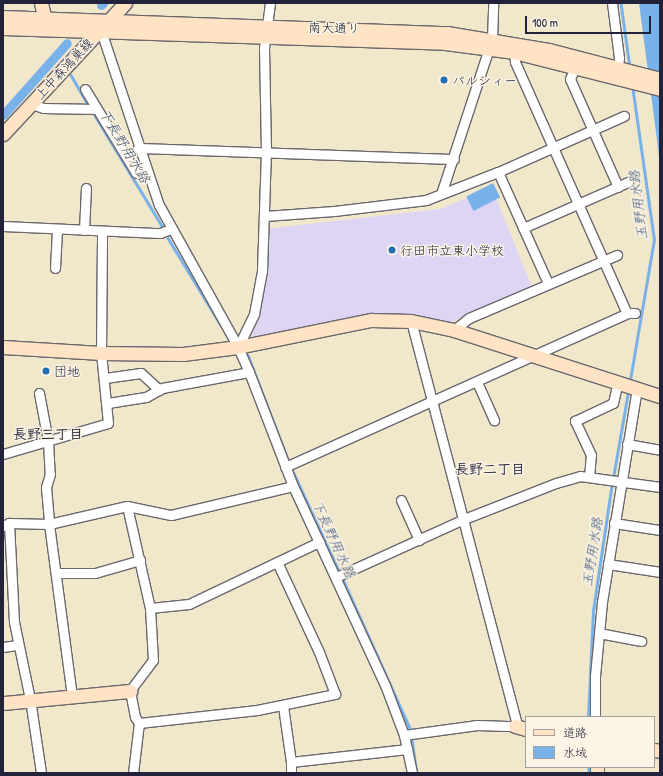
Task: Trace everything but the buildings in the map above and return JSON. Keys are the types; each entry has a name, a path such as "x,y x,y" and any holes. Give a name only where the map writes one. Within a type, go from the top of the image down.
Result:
{"street":[{"path":"41,3 46,23"},
{"name":"上中森鴻巣線","path":"3,134 101,31 125,3"},
{"path":"238,347 254,314 262,271 265,216 266,31 270,3"},
{"path":"441,194 454,159 491,44 493,3"},
{"path":"612,3 630,77"},
{"name":"南大通り","path":"3,17 101,31 386,29 491,44 630,77 660,90"},
{"name":"南大通り","path":"3,28 46,23 110,20 266,31"},
{"path":"101,31 148,176 171,229 238,347 288,465 293,486 319,542 339,576 404,736 412,773"},
{"name":"南大通り","path":"491,44 514,52 575,67 630,77 660,79"},
{"path":"288,465 631,313 578,205 515,62 514,52"},
{"path":"575,67 570,79 618,187"},
{"path":"85,89 94,109 136,173 148,176"},
{"path":"31,104 43,108 94,109"},
{"path":"265,216 426,200 498,172 624,116"},
{"path":"138,148 454,159"},
{"path":"498,172 548,283"},
{"path":"523,228 628,182"},
{"path":"84,230 86,188"},
{"path":"3,226 160,233 171,229"},
{"path":"55,268 57,229"},
{"path":"3,454 108,423 108,403 101,353 102,231"},
{"path":"454,330 469,318 548,283 617,255"},
{"path":"3,347 101,353 183,354 238,347 371,320 411,321 454,330 660,396"},
{"path":"404,736 477,725 521,728 411,321"},
{"path":"108,403 146,397 159,390 249,372"},
{"path":"105,378 141,373 159,390"},
{"path":"478,382 494,420"},
{"path":"589,477 592,455 575,421 614,403 618,382"},
{"path":"595,716 599,633 614,523 616,481 627,444 637,389"},
{"path":"39,392 48,441 50,474 46,487 72,696"},
{"path":"627,444 660,450"},
{"path":"339,576 464,520 556,483 580,476 660,487"},
{"path":"41,773 30,698 14,622 6,525 50,524 127,506 171,515 293,486"},
{"path":"402,500 419,540"},
{"path":"127,506 150,608 153,660 130,690 134,717 139,723 133,773"},
{"path":"614,523 660,530"},
{"path":"150,608 189,604 319,542"},
{"path":"56,573 95,574 140,560"},
{"path":"139,723 283,706 335,694 319,652 277,562"},
{"path":"608,564 660,572"},
{"path":"599,633 641,641"},
{"path":"3,647 18,644"},
{"path":"3,703 30,698 72,696 130,690"},
{"path":"283,706 291,762 291,773"},
{"path":"291,762 407,749"}],"shaded area":[{"name":"行田市立東小学校","path":"492,188 532,287 451,322 404,315 249,343 260,313 268,272 265,229 440,209"}],"water":[{"path":"639,3 660,3 660,165 657,140"},
{"path":"493,183 500,197 474,211 466,197"}],"waterway":[{"name":"玉野用水路","path":"621,3 630,68"},
{"path":"3,115 67,43"},
{"name":"下長野用水路","path":"71,75 89,106"},
{"name":"玉野用水路","path":"630,380 654,240 632,86"},
{"name":"下長野用水路","path":"93,112 162,226"},
{"name":"下長野用水路","path":"168,238 221,325"},
{"name":"下長野用水路","path":"248,355 289,462"},
{"name":"玉野用水路","path":"613,478 628,392"},
{"name":"下長野用水路","path":"291,467 340,573"},
{"name":"玉野用水路","path":"588,716 593,611 612,483"},
{"name":"下長野用水路","path":"342,577 410,728"},
{"name":"下長野用水路","path":"412,739 417,773"},
{"name":"玉野用水路","path":"589,768 589,773"}],"place":[{"name":"パルシィー","path":"444,80"},
{"name":"行田市立東小学校","path":"392,250"},
{"name":"団地","path":"46,371"}],"district":[{"name":"長野三丁目","path":"48,434"},
{"name":"長野二丁目","path":"490,469"}]}
